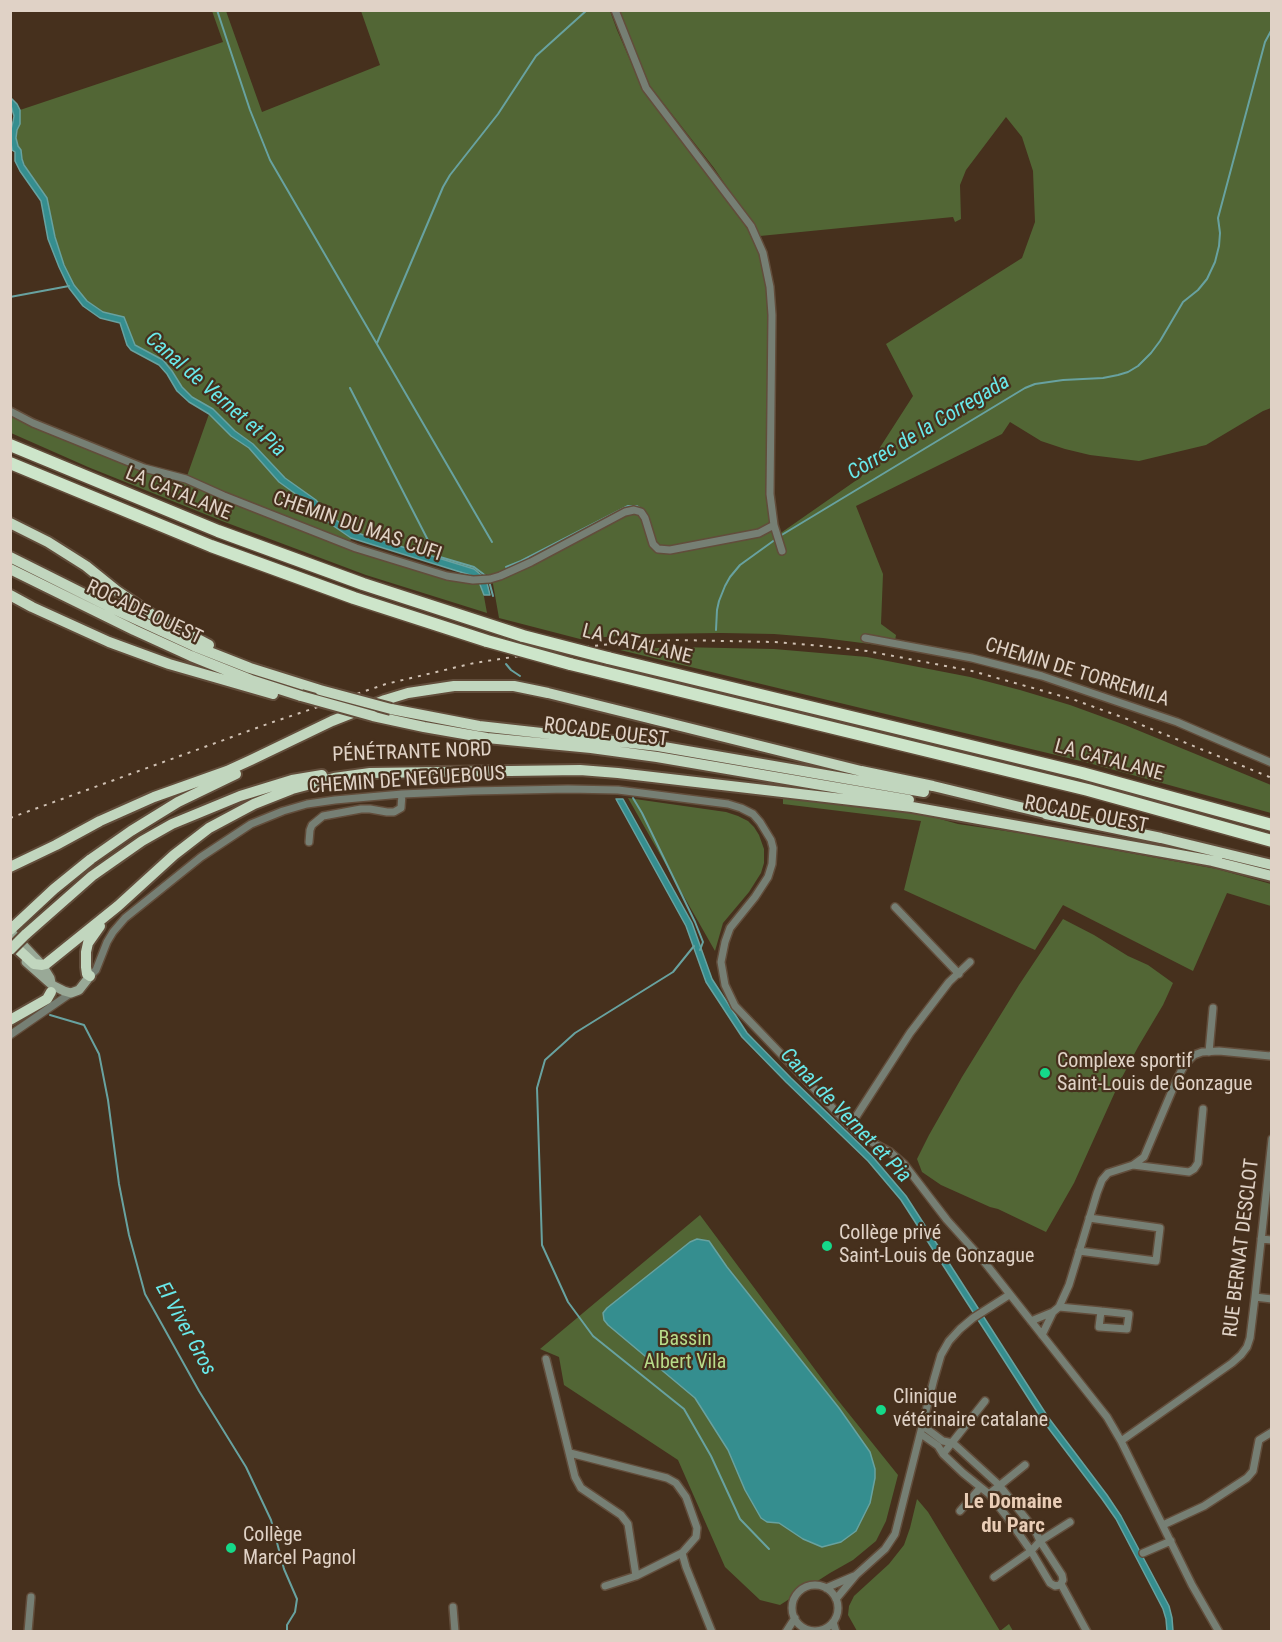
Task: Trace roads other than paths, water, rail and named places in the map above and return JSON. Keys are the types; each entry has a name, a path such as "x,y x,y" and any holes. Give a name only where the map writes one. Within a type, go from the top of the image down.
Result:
{"highway":[{"name":"LA CATALANE","path":"10,445 218,531 363,585 523,636 1082,773 1272,825"},
{"name":"LA CATALANE","path":"10,463 211,546 354,598 487,640 570,664 1088,790 1272,841"},
{"path":"10,523 48,542 86,566 154,616 204,643 297,684"},
{"name":"ROCADE OUEST","path":"10,557 194,646 297,684 391,709 479,726 658,746 1053,815"},
{"name":"ROCADE OUEST","path":"10,569 191,656 298,698 368,715 487,738 591,748 725,768 950,807 1219,862"},
{"path":"10,595 109,642 170,664 298,698"},
{"path":"10,867 100,821 154,797 227,771 332,721 368,715 393,698 428,689 454,686 514,686 548,693 861,771 1272,865"},
{"name":"PÉNÉTRANTE NORD","path":"12,929 54,889 91,859 178,802 337,721 368,715"},
{"name":"PÉNÉTRANTE NORD","path":"10,946 92,876 142,841 172,824 240,796 292,780 371,768 509,767 580,770"},
{"path":"10,946 34,964 42,965 118,906 174,855 209,828 254,804 292,789 334,778 370,773 580,770 811,794 912,807 1219,862 1272,876"},
{"path":"90,976 87,974 86,967 88,944 96,930 118,906"},
{"path":"10,1020 47,999 51,985"}],"main road":[{"path":"12,929 42,965 51,985"},
{"path":"10,946 51,985 59,984 75,991 90,976"}],"street":[{"path":"615,10 646,88 751,226 763,253 770,288 772,315 770,494 774,525 782,551"},
{"name":"CHEMIN DU MAS CUFI","path":"10,411 33,423 144,468 186,479 356,548 447,576 473,580 490,579 531,562 625,512 634,510 641,512 645,518 653,544 658,549 670,550 759,533 774,525"},
{"name":"CHEMIN DE TORREMILA","path":"865,638 972,658 1042,676 1177,722 1272,762"},
{"name":"CHEMIN DE NEGUEBOUS","path":"90,976 96,970 113,932 125,918 201,857 251,824 307,804 402,794 472,790 618,790 728,804 747,811 760,822 771,840 772,864 768,877 755,897 730,928 721,962 724,984 735,1006 850,1126"},
{"path":"309,842 312,825 323,816 361,808 394,812 401,808 402,794"},
{"path":"895,907 959,974"},
{"path":"970,962 949,982 910,1033 850,1126 862,1137 890,1152 904,1164 1107,1417 1192,1586 1219,1632"},
{"path":"10,1035 75,991"},
{"path":"1209,1052 1213,1008"},
{"path":"1042,1335 1069,1285 1102,1180 1108,1173 1133,1165 1144,1157 1185,1064 1202,1052 1272,1055"},
{"path":"1133,1165 1189,1172 1194,1169 1198,1163 1203,1109"},
{"name":"RUE BERNAT DESCLOT","path":"1121,1441 1241,1355 1247,1347 1270,1179 1272,1139"},
{"path":"1079,1251 1156,1261 1160,1228 1089,1218"},
{"path":"1261,1239 1272,1240"},
{"path":"836,1599 856,1575 885,1549 895,1534 941,1355 949,1341 960,1329 1009,1295"},
{"path":"1255,1297 1272,1299"},
{"path":"1030,1321 1056,1309 1101,1311 1129,1314 1127,1329 1099,1327 1101,1311"},
{"path":"546,1359 576,1477 581,1488 621,1515 628,1524 636,1576"},
{"path":"943,1454 985,1401"},
{"path":"923,1426 943,1441 952,1443 999,1485 1024,1514 1062,1575 1061,1584 1087,1632"},
{"path":"1163,1525 1204,1506 1247,1478 1253,1471 1259,1440 1272,1432"},
{"path":"921,1434 938,1446 943,1454 989,1494 1031,1551 1050,1583 1054,1586 1061,1584"},
{"path":"570,1453 667,1478 676,1483 686,1497 697,1528 696,1537 682,1553 636,1576 605,1586"},
{"path":"989,1494 1024,1465"},
{"path":"960,1510 980,1488"},
{"path":"994,1577 1031,1551 1040,1541 1070,1522"},
{"path":"1143,1553 1171,1541"},
{"path":"682,1553 712,1632"},
{"path":"826,1588 856,1575"},
{"path":"813,1585 826,1588 836,1599 837,1612 833,1622 821,1631 801,1626 795,1618 793,1603 801,1590 813,1585"},
{"path":"28,1632 31,1597"},
{"path":"453,1607 455,1632"},
{"path":"788,1632 795,1618"},
{"path":"833,1622 836,1632"},
{"path":"788,1632 801,1626"}],"water":[{"name":"Canal de Vernet et Pia","path":"10,97 20,110 20,124 16,138 24,165 47,198 55,237 64,265 74,285 87,301 103,312 124,317 135,345 163,360 192,397 213,409 235,431 253,444 285,478 316,500 327,514 354,532 474,569 486,579 490,595 484,595 479,582 470,575 351,538 322,518 311,505 279,482 249,448 231,436 209,414 189,402 177,391 159,365 131,350 127,345 120,323 100,318 83,306 69,288 59,267 48,239 41,201 15,161 15,152 12,150 11,143 14,116"},
{"name":"Canal de Vernet et Pia","path":"616,799 623,799 692,923 712,979 747,1033 872,1156 906,1196 1048,1417 1121,1516 1169,1606 1173,1631 1167,1631 1163,1609 1116,1519 1043,1421 901,1200 868,1161 742,1037 706,982 686,926"},
{"path":"697,1239 709,1241 839,1408 870,1452 875,1478 870,1503 856,1531 841,1542 822,1547 803,1539 779,1523 767,1522 761,1518 745,1490 728,1450 695,1398 604,1320 603,1313 607,1308 690,1242"}],"waterway":[{"path":"217,10 250,110 270,160 492,542"},
{"path":"377,343 450,175 498,114 536,56 587,10"},
{"name":"Còrrec de la Corregada","path":"780,536 1025,388 1035,384 1063,380 1118,375 1138,366 1151,353 1183,302 1207,279 1215,262 1220,233 1218,218 1265,42 1272,29"},
{"name":"El Viver Gros","path":"10,297 69,286"},
{"path":"350,388 433,550 440,557 474,567 486,576"},
{"path":"506,567 628,506 637,506 641,509"},
{"name":"Còrrec de la Corregada","path":"716,630 719,601 730,577 740,565 776,539"},
{"path":"489,581 493,596"},
{"path":"506,664 520,676"},
{"path":"633,798 695,922 703,942 700,950"},
{"path":"694,946 673,972 575,1033 545,1060 537,1088 542,1245 568,1302 593,1336 684,1409 711,1456 740,1519 769,1549"},
{"name":"El Viver Gros","path":"50,1015 84,1025 99,1054 108,1100 119,1184 129,1235 145,1294 199,1391 246,1467 271,1520 284,1569 297,1599 295,1612 287,1625 287,1632"}],"railway":[{"path":"10,818 273,722 386,684 474,663 565,649 676,640 775,642 822,646 867,651 972,671 1072,699 1272,778"}],"place":[{"name":"Complexe sportif Saint-Louis de Gonzague","path":"1045,1073"},
{"name":"Collège privé Saint-Louis de Gonzague","path":"827,1246"},
{"name":"Clinique vétérinaire catalane","path":"881,1410"},
{"name":"Collège Marcel Pagnol","path":"231,1548"}],"district":[{"name":"Le Domaine du Parc","path":"1013,1515"}],"park label":[{"name":"Bassin Albert Vila","path":"685,1352"}]}
